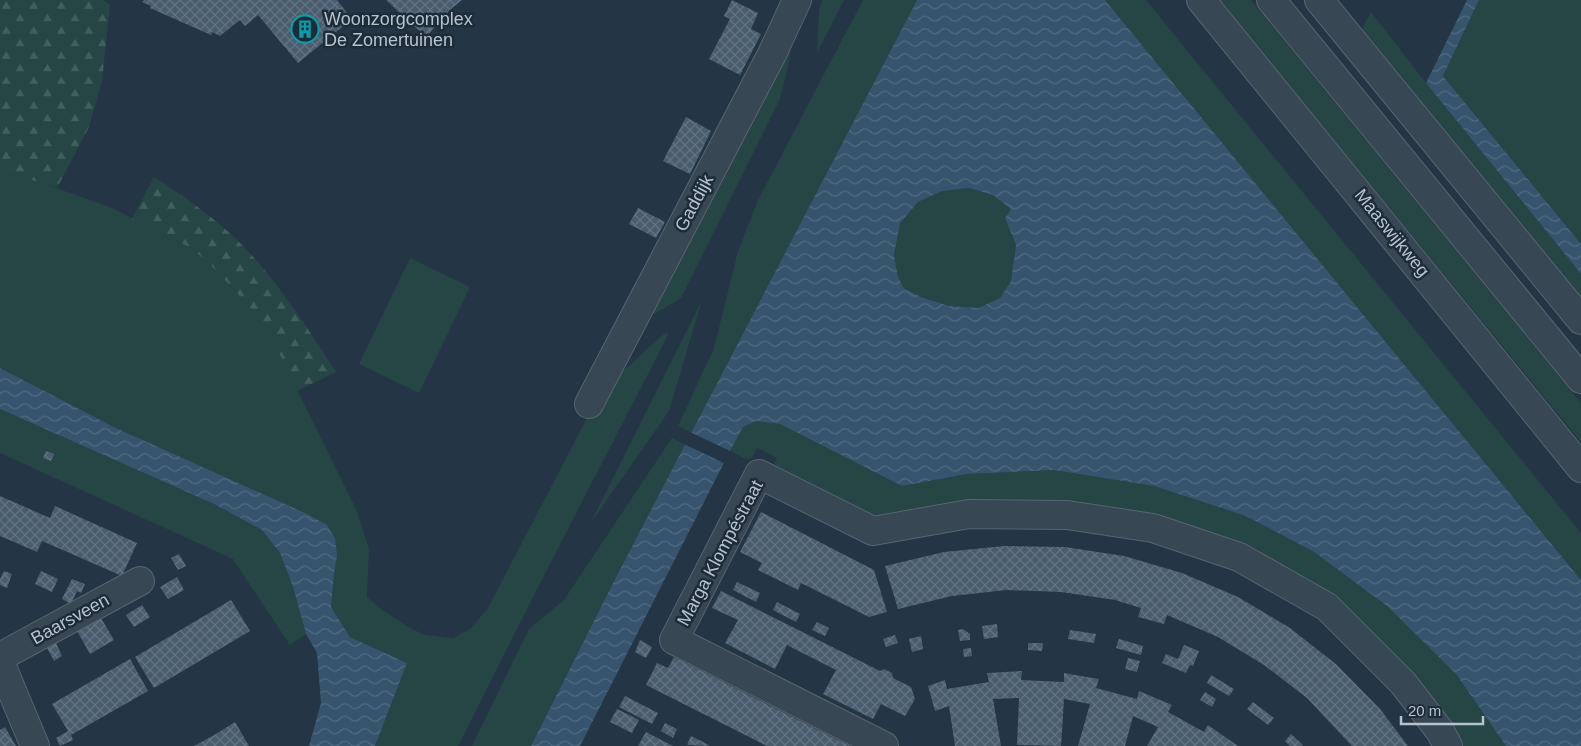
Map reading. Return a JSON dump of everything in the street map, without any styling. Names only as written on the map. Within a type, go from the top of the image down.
[{"type":"street","name":"Gaddijk","points":[[589,404],[772,54],[797,0]]},
{"type":"street","name":"Maaswijkweg","points":[[1201,0],[1581,468]]},
{"type":"street","points":[[1271,0],[1581,379]]},
{"type":"street","points":[[1319,0],[1581,320]]},
{"type":"street","name":"Marga Klompéstraat","points":[[884,746],[674,640],[759,474],[873,531],[970,514],[1067,515],[1152,528],[1239,557],[1327,607],[1403,684],[1440,731],[1448,746]]},
{"type":"street","name":"Baarsveen","points":[[0,657],[140,581]]},
{"type":"street","points":[[0,662],[35,746]]},
{"type":"green space","points":[[0,0],[103,0],[110,5],[102,81],[89,127],[57,188],[0,172]]},
{"type":"green space","points":[[822,0],[844,0],[817,53],[819,11]]},
{"type":"green space","points":[[863,0],[917,0],[692,433],[678,426],[714,348],[738,251],[758,200]]},
{"type":"green space","points":[[1105,0],[1146,0],[1581,533],[1581,580]]},
{"type":"green space","points":[[1219,0],[1251,0],[1581,403],[1581,442]]},
{"type":"green space","points":[[1479,0],[1581,0],[1581,244],[1443,76]]},
{"type":"green space","points":[[795,5],[790,58],[780,99],[681,298],[634,326]]},
{"type":"green space","points":[[1371,12],[1581,274],[1581,312],[1362,34],[1363,26]]},
{"type":"green space","points":[[0,172],[39,182],[110,207],[191,248],[212,266],[249,306],[279,353],[356,509],[369,549],[367,597],[378,607],[410,628],[425,635],[453,638],[470,629],[488,608],[601,391],[666,332],[668,335],[458,746],[375,746],[407,663],[350,637],[331,607],[337,555],[326,524],[116,428],[0,368]]},
{"type":"green space","points":[[154,177],[200,209],[244,247],[281,291],[336,372],[297,391],[279,353],[249,306],[212,266],[191,248],[132,219]]},
{"type":"green space","points":[[969,188],[993,195],[1011,209],[1005,218],[1016,245],[1011,281],[1000,298],[977,308],[949,306],[921,297],[904,287],[898,277],[894,255],[900,225],[918,202],[942,191]]},
{"type":"green space","points":[[410,258],[470,287],[419,393],[359,364]]},
{"type":"green space","points":[[702,300],[669,411],[590,524]]},
{"type":"green space","points":[[0,409],[214,504],[262,530],[280,553],[293,587],[306,634],[290,645],[233,559],[0,453]]},
{"type":"green space","points":[[756,421],[780,424],[902,486],[967,474],[1054,470],[1154,486],[1246,516],[1314,552],[1387,606],[1456,674],[1506,746],[1458,746],[1355,622],[1145,517],[887,520],[774,464],[777,458],[757,448],[752,458],[746,459],[730,451],[743,427]]},
{"type":"green space","points":[[672,438],[686,445],[614,581],[531,746],[472,746],[529,629],[564,600]]},
{"type":"water","points":[[917,0],[1105,0],[1581,580],[1581,746],[1506,746],[1456,674],[1387,606],[1314,552],[1246,516],[1154,486],[1054,470],[967,474],[902,486],[780,424],[756,421],[743,427],[730,451],[580,746],[531,746],[614,581]],"holes":[[[969,188],[993,195],[1011,209],[1005,218],[1016,245],[1011,281],[1000,298],[978,308],[949,306],[921,297],[904,288],[898,277],[894,255],[900,224],[918,202],[942,191]]]},
{"type":"water","points":[[1467,0],[1479,0],[1443,76],[1581,244],[1581,274],[1426,83]]},
{"type":"water","points":[[0,368],[116,428],[326,524],[335,538],[337,555],[331,607],[350,637],[407,663],[375,746],[309,746],[321,703],[317,653],[306,634],[293,587],[280,553],[262,530],[214,504],[0,409]]},
{"type":"pier","points":[[690,432],[732,452],[726,464],[684,444]]},
{"type":"building","name":"Woonzorgcomplex De Zomertuinen","points":[[144,0],[337,0],[352,19],[298,63],[258,15],[245,26],[240,20],[220,36],[212,32],[211,35],[150,8],[151,6],[142,2]]},
{"type":"building","name":"Woonzorgcomplex De Zomertuinen","points":[[386,0],[462,0],[451,9],[426,37]]},
{"type":"building","points":[[732,0],[758,13],[751,29],[761,34],[740,75],[709,59],[730,19],[724,16]]},
{"type":"building","points":[[686,117],[711,131],[690,174],[663,161]]},
{"type":"building","points":[[638,208],[665,222],[656,238],[629,224]]},
{"type":"building","points":[[46,451],[54,454],[51,461],[43,458]]},
{"type":"building","points":[[0,496],[50,518],[55,506],[137,543],[122,576],[42,541],[37,552],[0,536]]},
{"type":"building","points":[[761,512],[874,570],[887,612],[869,617],[801,583],[798,590],[758,570],[762,563],[740,552]]},
{"type":"building","points":[[1004,546],[1065,547],[1124,556],[1182,573],[1238,597],[1290,628],[1337,665],[1380,709],[1408,746],[1352,746],[1307,698],[1264,665],[1218,637],[1167,615],[1164,624],[1138,617],[1141,608],[1115,600],[1061,592],[1006,590],[952,596],[898,609],[885,566],[944,552]]},
{"type":"building","points":[[179,554],[186,566],[178,570],[171,558]]},
{"type":"building","points":[[4,571],[12,574],[7,588],[0,585],[0,579]]},
{"type":"building","points":[[41,571],[58,579],[52,592],[35,584]]},
{"type":"building","points":[[177,577],[184,590],[168,599],[160,587]]},
{"type":"building","points":[[72,579],[85,584],[81,593],[77,591],[71,604],[62,599]]},
{"type":"building","points":[[737,582],[760,593],[756,602],[733,590]]},
{"type":"building","points":[[721,591],[880,671],[884,669],[892,673],[893,678],[911,687],[915,699],[905,716],[881,704],[873,719],[823,694],[836,670],[787,645],[775,669],[725,643],[738,620],[712,608]]},
{"type":"building","points":[[231,600],[250,631],[154,688],[135,657]]},
{"type":"building","points":[[777,602],[800,614],[796,622],[773,610]]},
{"type":"building","points":[[142,605],[150,617],[134,627],[126,615]]},
{"type":"building","points":[[101,618],[114,640],[90,654],[77,631]]},
{"type":"building","points":[[817,622],[829,628],[825,636],[812,630]]},
{"type":"building","points":[[997,624],[998,637],[984,639],[982,626]]},
{"type":"building","points":[[963,629],[970,634],[970,640],[960,641],[958,630]]},
{"type":"building","points":[[1070,630],[1096,634],[1094,643],[1068,639]]},
{"type":"building","points":[[895,635],[898,643],[886,647],[883,639]]},
{"type":"building","points":[[921,636],[923,649],[912,652],[909,639]]},
{"type":"building","points":[[1119,639],[1143,646],[1141,655],[1116,648]]},
{"type":"building","points":[[640,640],[652,647],[646,658],[635,652]]},
{"type":"building","points":[[56,643],[62,656],[54,661],[47,648]]},
{"type":"building","points":[[1028,643],[1043,643],[1042,651],[1028,650]]},
{"type":"building","points":[[1184,645],[1199,651],[1193,666],[1190,665],[1186,673],[1162,663],[1166,654],[1178,659]]},
{"type":"building","points":[[971,648],[972,656],[964,657],[963,649]]},
{"type":"building","points":[[674,657],[850,746],[767,746],[646,685],[657,663],[668,668]]},
{"type":"building","points":[[1128,658],[1140,661],[1137,672],[1125,669]]},
{"type":"building","points":[[130,659],[148,691],[71,735],[73,740],[60,746],[56,738],[68,731],[52,704]]},
{"type":"building","points":[[1022,671],[1021,680],[1064,682],[1064,673],[1099,679],[1096,688],[1137,699],[1139,691],[1172,705],[1168,712],[1204,732],[1208,725],[1238,746],[1147,746],[1158,727],[1133,716],[1125,746],[1078,746],[1090,704],[1064,699],[1061,746],[1017,745],[1019,698],[993,699],[1001,746],[955,746],[949,706],[935,711],[928,686],[945,680],[947,689],[989,682],[987,673]]},
{"type":"building","points":[[1211,675],[1234,689],[1229,696],[1207,683]]},
{"type":"building","points":[[1205,692],[1216,699],[1212,707],[1200,700]]},
{"type":"building","points":[[625,696],[658,713],[652,724],[619,707]]},
{"type":"building","points":[[1253,702],[1274,718],[1268,725],[1247,709]]},
{"type":"building","points":[[617,709],[639,720],[632,733],[610,722]]},
{"type":"building","points":[[235,722],[249,746],[194,746],[216,734]]},
{"type":"building","points":[[665,723],[677,729],[673,738],[661,731]]},
{"type":"building","points":[[5,727],[16,746],[0,746],[0,730]]},
{"type":"building","points":[[646,732],[673,746],[638,746]]},
{"type":"building","points":[[1291,734],[1303,746],[1290,746],[1285,741]]},
{"type":"building","points":[[691,736],[703,742],[710,746],[687,745]]},
{"type":"place","name":"Woonzorgcomplex De Zomertuinen","points":[[305,29]]}]
